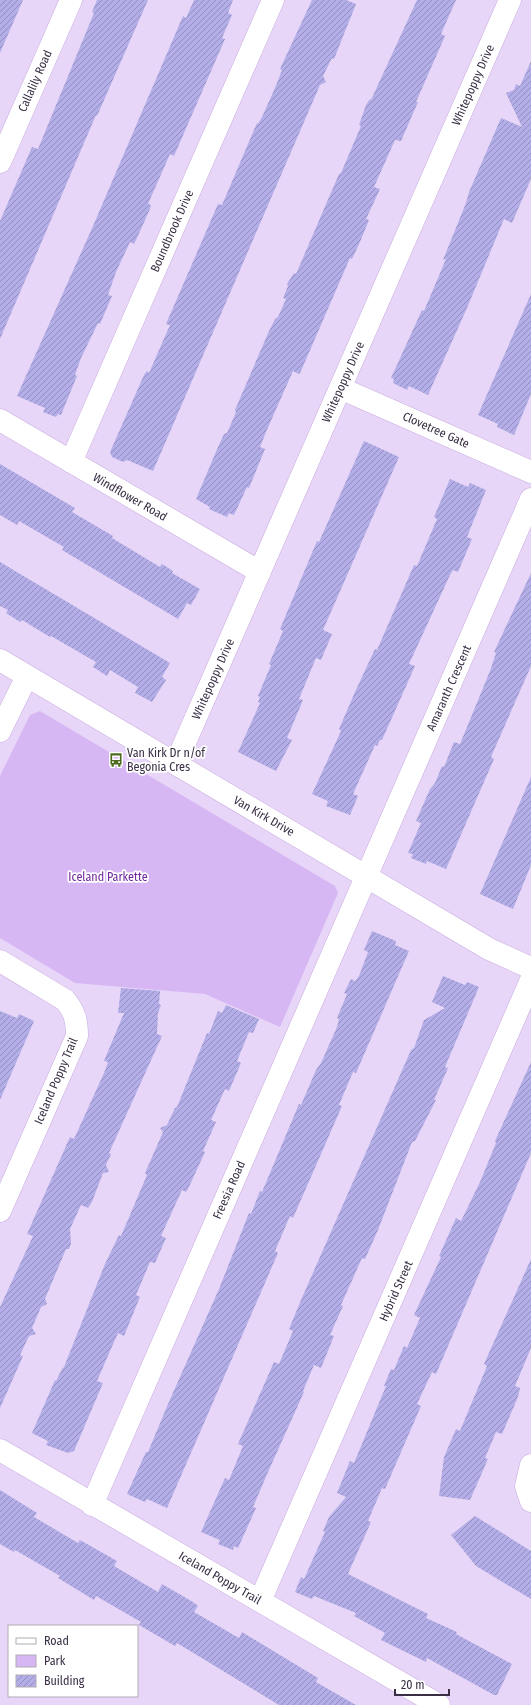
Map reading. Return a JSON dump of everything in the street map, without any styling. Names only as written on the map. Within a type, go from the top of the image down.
[{"type":"street","name":"Callalily Road","points":[[0,162],[71,0]]},
{"type":"street","name":"Boundbrook Drive","points":[[71,462],[274,0]]},
{"type":"street","name":"Whitepoppy Drive","points":[[176,763],[510,0]]},
{"type":"street","name":"Clovetree Gate","points":[[340,388],[531,472]]},
{"type":"street","name":"Windflower Road","points":[[0,420],[260,572]]},
{"type":"street","name":"Amaranth Crescent","points":[[366,876],[531,500]]},
{"type":"street","name":"Van Kirk Drive","points":[[0,660],[489,949],[531,968]]},
{"type":"street","points":[[0,731],[28,676]]},
{"type":"street","name":"Freesia Road","points":[[92,1504],[366,876]]},
{"type":"street","name":"Iceland Poppy Trail","points":[[0,961],[65,1000],[73,1009],[77,1021],[77,1036],[0,1211]]},
{"type":"street","name":"Hybrid Street","points":[[260,1601],[531,980]]},
{"type":"street","name":"Iceland Poppy Trail","points":[[0,1450],[439,1705]]},
{"type":"street","points":[[531,1465],[526,1486],[531,1501]]},
{"type":"green space","name":"Iceland Parkette","points":[[40,711],[335,886],[338,893],[280,1027],[205,994],[75,983],[0,938],[0,776],[30,715]]},
{"type":"building","points":[[0,0],[23,0],[0,53]]},
{"type":"building","points":[[97,0],[148,0],[97,116],[96,115],[0,339],[0,221],[32,147],[38,149],[94,13],[92,12]]},
{"type":"building","points":[[194,0],[233,0],[228,13],[232,15],[222,38],[225,39],[174,156],[170,154],[148,204],[151,205],[150,209],[136,240],[134,244],[130,242],[116,272],[108,295],[112,296],[100,324],[98,323],[81,358],[75,375],[77,376],[61,415],[58,414],[56,417],[43,412],[45,408],[17,396],[93,226],[183,16],[186,18]]},
{"type":"building","points":[[312,0],[346,0],[356,4],[334,59],[332,58],[323,76],[326,82],[320,85],[153,471],[127,460],[123,462],[112,457],[110,452],[144,375],[147,371],[149,373],[170,325],[166,324],[218,204],[222,205],[257,123],[258,124],[262,117],[275,88],[282,70],[280,69]]},
{"type":"building","points":[[417,0],[456,0],[441,34],[445,36],[416,102],[418,102],[401,141],[395,140],[374,187],[380,189],[366,219],[369,220],[360,242],[352,259],[350,258],[301,371],[299,374],[293,371],[260,447],[265,449],[249,488],[247,487],[234,515],[229,513],[227,517],[209,509],[210,507],[196,499],[224,434],[227,433],[236,412],[235,410],[269,331],[275,319],[278,317],[286,299],[283,298],[288,286],[287,284],[294,273],[296,274],[339,174],[341,173],[361,126],[359,125],[366,105],[370,99],[371,100]]},
{"type":"building","points":[[531,61],[531,179],[512,223],[504,219],[467,308],[428,395],[409,386],[407,390],[393,383],[394,379],[391,378],[422,310],[424,311],[446,259],[443,260],[469,192],[501,118],[522,127],[506,93],[514,90],[516,84],[520,86]]},
{"type":"building","points":[[531,294],[531,394],[514,435],[497,427],[498,424],[478,415]]},
{"type":"building","points":[[364,441],[399,457],[323,630],[332,634],[321,660],[316,658],[299,699],[303,700],[287,738],[292,740],[276,771],[238,752],[260,703],[258,702],[260,697],[258,696],[271,665],[269,664],[283,631],[280,629],[317,541],[319,542]]},
{"type":"building","points":[[0,464],[75,508],[72,512],[113,536],[112,538],[160,567],[162,564],[173,571],[172,573],[200,589],[191,605],[187,603],[178,619],[62,550],[64,547],[19,521],[17,525],[0,515]]},
{"type":"building","points":[[450,479],[468,487],[470,483],[486,490],[467,537],[472,539],[458,572],[453,570],[450,575],[409,664],[415,666],[382,740],[380,740],[377,746],[375,745],[353,794],[358,796],[350,815],[326,806],[328,801],[312,794],[341,731],[339,729],[355,692],[375,649],[377,650],[414,565],[417,566],[437,519],[434,517]]},
{"type":"building","points":[[0,562],[170,663],[162,677],[166,680],[152,702],[135,693],[138,687],[110,670],[107,676],[93,667],[96,662],[22,620],[20,622],[6,613],[8,610],[0,606]]},
{"type":"building","points":[[531,573],[531,666],[491,757],[494,759],[446,869],[427,861],[426,864],[411,858],[413,854],[408,853],[421,823],[416,821],[430,789],[435,783],[442,766],[444,767],[454,742],[460,744],[490,671],[496,653],[494,652]]},
{"type":"building","points":[[531,777],[531,865],[513,909],[480,894]]},
{"type":"building","points":[[372,931],[396,941],[395,945],[409,951],[356,1073],[353,1072],[339,1105],[342,1106],[293,1218],[290,1216],[275,1251],[278,1253],[167,1508],[147,1499],[145,1502],[127,1494],[146,1452],[148,1452],[219,1289],[249,1213],[251,1214],[260,1191],[262,1192],[299,1104],[301,1105],[337,1027],[339,1019],[337,1018],[347,994],[344,993],[351,979],[355,981],[359,976],[368,952],[364,950]]},
{"type":"building","points":[[443,976],[465,985],[467,982],[479,987],[445,1067],[448,1068],[434,1100],[436,1100],[415,1141],[412,1142],[378,1230],[365,1259],[362,1258],[341,1305],[343,1306],[330,1335],[334,1336],[321,1368],[314,1365],[303,1391],[304,1392],[253,1507],[256,1508],[238,1548],[234,1546],[233,1550],[218,1544],[220,1540],[201,1532],[225,1478],[229,1480],[243,1446],[238,1444],[274,1362],[279,1364],[293,1331],[289,1329],[301,1300],[411,1050],[414,1048],[424,1020],[445,1008],[432,1002]]},
{"type":"building","points":[[121,988],[160,991],[159,1004],[161,1005],[158,1013],[157,1034],[162,1036],[109,1153],[111,1154],[106,1165],[109,1172],[103,1173],[92,1202],[88,1208],[81,1205],[70,1229],[71,1244],[69,1249],[66,1249],[45,1299],[47,1304],[41,1307],[32,1328],[36,1334],[29,1336],[20,1355],[23,1356],[0,1408],[0,1307],[33,1236],[27,1234],[70,1137],[74,1139],[104,1073],[108,1062],[104,1061],[124,1013],[118,1013]]},
{"type":"building","points":[[226,1005],[259,1019],[253,1033],[249,1032],[237,1061],[241,1063],[229,1091],[225,1089],[211,1120],[216,1122],[203,1151],[205,1152],[188,1189],[186,1192],[182,1190],[161,1236],[166,1238],[155,1263],[150,1262],[136,1295],[140,1297],[124,1336],[118,1333],[110,1351],[97,1381],[103,1383],[74,1451],[68,1453],[46,1445],[48,1441],[32,1433],[55,1380],[56,1381],[64,1367],[105,1264],[119,1235],[121,1236],[147,1175],[145,1173],[163,1132],[160,1128],[167,1125],[175,1108],[177,1107],[207,1033],[209,1034],[218,1011],[222,1013]]},
{"type":"building","points":[[0,1011],[17,1018],[19,1014],[34,1021],[0,1100]]},
{"type":"building","points":[[531,1062],[531,1153],[436,1374],[432,1372],[417,1404],[421,1406],[385,1489],[382,1488],[368,1521],[371,1522],[348,1574],[428,1614],[426,1618],[457,1632],[456,1634],[512,1664],[497,1695],[494,1695],[427,1658],[426,1662],[381,1640],[385,1633],[354,1616],[356,1613],[314,1596],[312,1599],[295,1592],[301,1577],[304,1579],[325,1532],[323,1531],[329,1517],[346,1497],[337,1493],[350,1461],[354,1463],[386,1386],[384,1386],[391,1369],[394,1370],[404,1346],[407,1348],[420,1318],[414,1315],[441,1257],[439,1256],[456,1218],[461,1221],[480,1182],[496,1143],[495,1141]]},
{"type":"building","points":[[531,1259],[531,1348],[515,1386],[520,1388],[518,1397],[502,1434],[496,1432],[485,1458],[488,1459],[470,1500],[439,1496],[444,1457],[456,1429],[460,1431],[487,1366],[484,1364]]},
{"type":"building","points":[[0,1490],[37,1513],[34,1517],[78,1543],[80,1540],[117,1561],[114,1566],[158,1592],[162,1584],[198,1606],[194,1612],[239,1638],[242,1632],[318,1678],[316,1682],[356,1705],[279,1705],[177,1643],[175,1646],[139,1625],[141,1622],[96,1596],[94,1600],[58,1578],[60,1576],[15,1550],[14,1552],[0,1544]]},
{"type":"building","points":[[475,1516],[531,1551],[531,1599],[476,1566],[451,1535]]},
{"type":"place","name":"Van Kirk Dr n/of Begonia Cres","points":[[116,760]]}]
